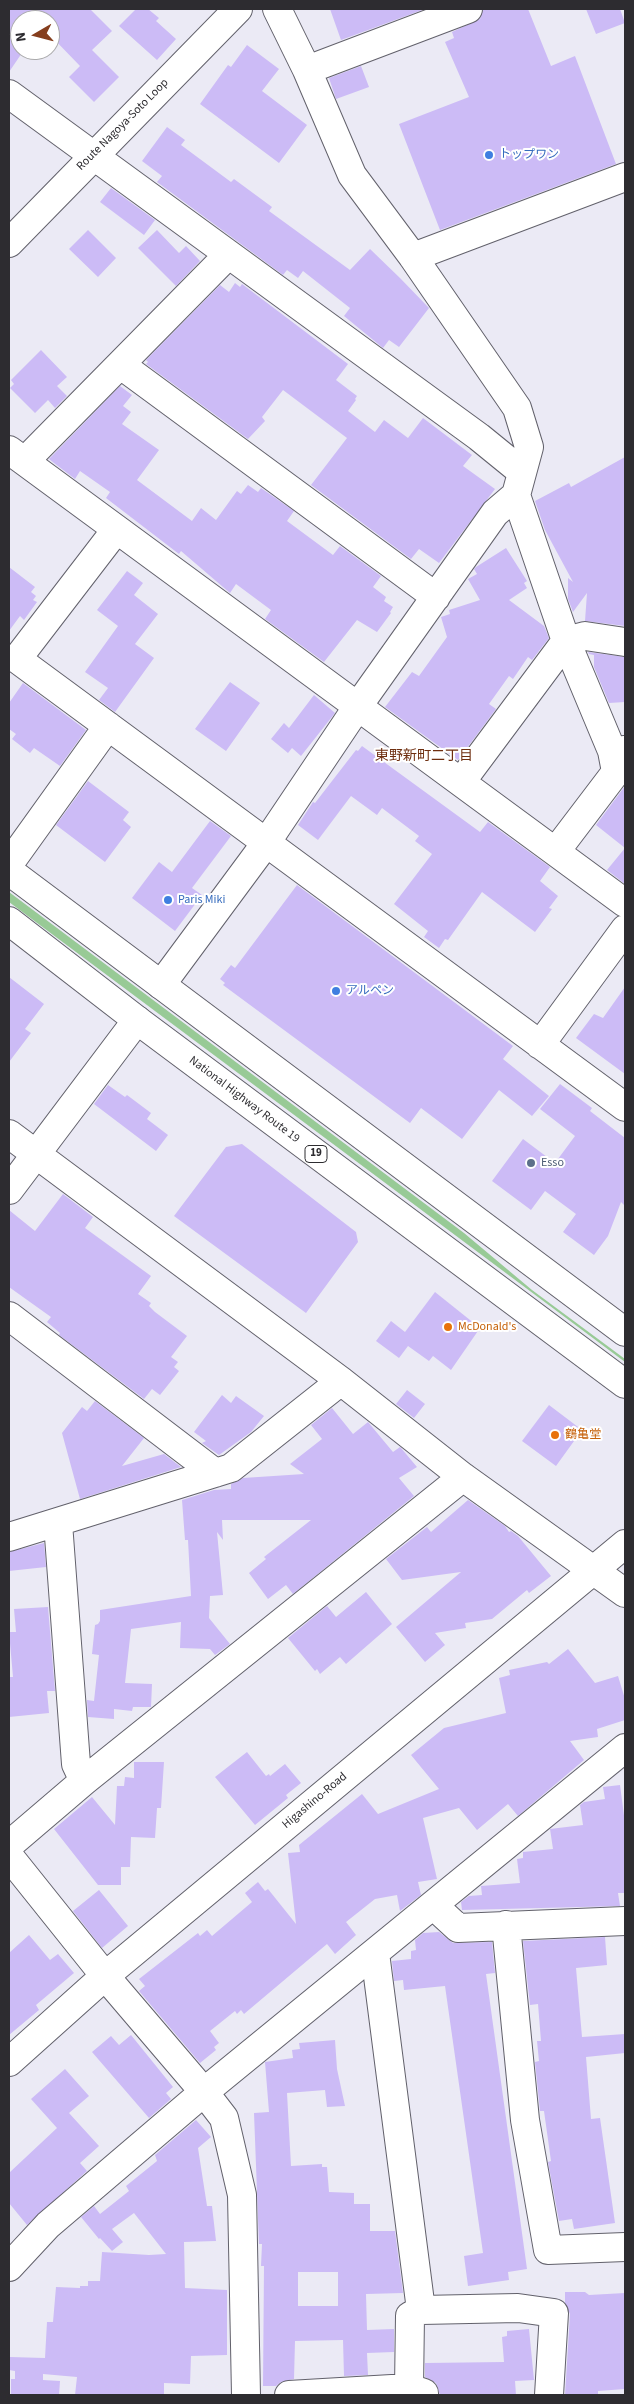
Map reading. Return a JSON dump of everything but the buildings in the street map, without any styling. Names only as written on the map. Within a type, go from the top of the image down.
[{"type":"main road","name":"Route Nagoya-Soto Loop","points":[[9,243],[237,9]]},
{"type":"main road","points":[[161,985],[266,843],[358,706],[495,513],[519,484],[529,447],[517,408],[413,257],[352,175],[307,70],[277,9]]},
{"type":"main road","points":[[307,70],[468,9]]},
{"type":"main road","points":[[9,94],[480,437],[519,484],[566,641],[618,750],[616,772],[556,852]]},
{"type":"main road","points":[[413,257],[625,177]]},
{"type":"main road","points":[[228,255],[121,365],[17,455],[116,530],[625,903]]},
{"type":"main road","points":[[121,365],[436,597]]},
{"type":"main road","points":[[116,530],[17,659],[625,1107]]},
{"type":"main road","points":[[461,782],[566,641],[585,636],[625,642]]},
{"type":"main road","points":[[9,864],[108,726]]},
{"type":"main road","points":[[9,871],[625,1332]]},
{"type":"main road","name":"National Highway Route 19","points":[[9,921],[137,1020],[625,1384]]},
{"type":"main road","points":[[540,1045],[625,930]]},
{"type":"main road","points":[[9,1190],[137,1020]]},
{"type":"main road","points":[[9,1134],[341,1381],[463,1477],[625,1593]]},
{"type":"main road","points":[[9,1316],[215,1473]]},
{"type":"main road","points":[[9,1537],[231,1468],[341,1381]]},
{"type":"main road","points":[[9,1845],[84,1781],[463,1477]]},
{"type":"main road","points":[[58,1523],[76,1764],[84,1781]]},
{"type":"main road","name":"Higashino-Road","points":[[9,2062],[105,1976],[625,1544]]},
{"type":"main road","points":[[9,2267],[48,2224],[204,2092],[433,1905],[620,1761]]},
{"type":"main road","points":[[9,1856],[105,1976],[224,2118],[242,2195],[246,2395]]},
{"type":"main road","points":[[433,1905],[458,1928],[625,1921]]},
{"type":"main road","points":[[506,1925],[525,2120],[548,2250],[625,2247]]},
{"type":"main road","points":[[375,1953],[421,2310]]},
{"type":"main road","points":[[289,2395],[416,2391],[410,2316],[421,2310],[518,2308],[554,2313],[549,2395]]},
{"type":"green space","points":[[9,892],[464,1233],[532,1290],[625,1359],[625,1362],[9,902]]},
{"type":"place","name":"トップワン","points":[[489,155]]},
{"type":"place","name":"Paris Miki","points":[[168,900]]},
{"type":"place","name":"アルペン","points":[[336,991]]},
{"type":"place","name":"Esso","points":[[531,1163]]},
{"type":"place","name":"McDonald's","points":[[448,1327]]},
{"type":"place","name":"鶴亀堂","points":[[555,1435]]},
{"type":"district","name":"東野新町二丁目","points":[[424,757]]}]
